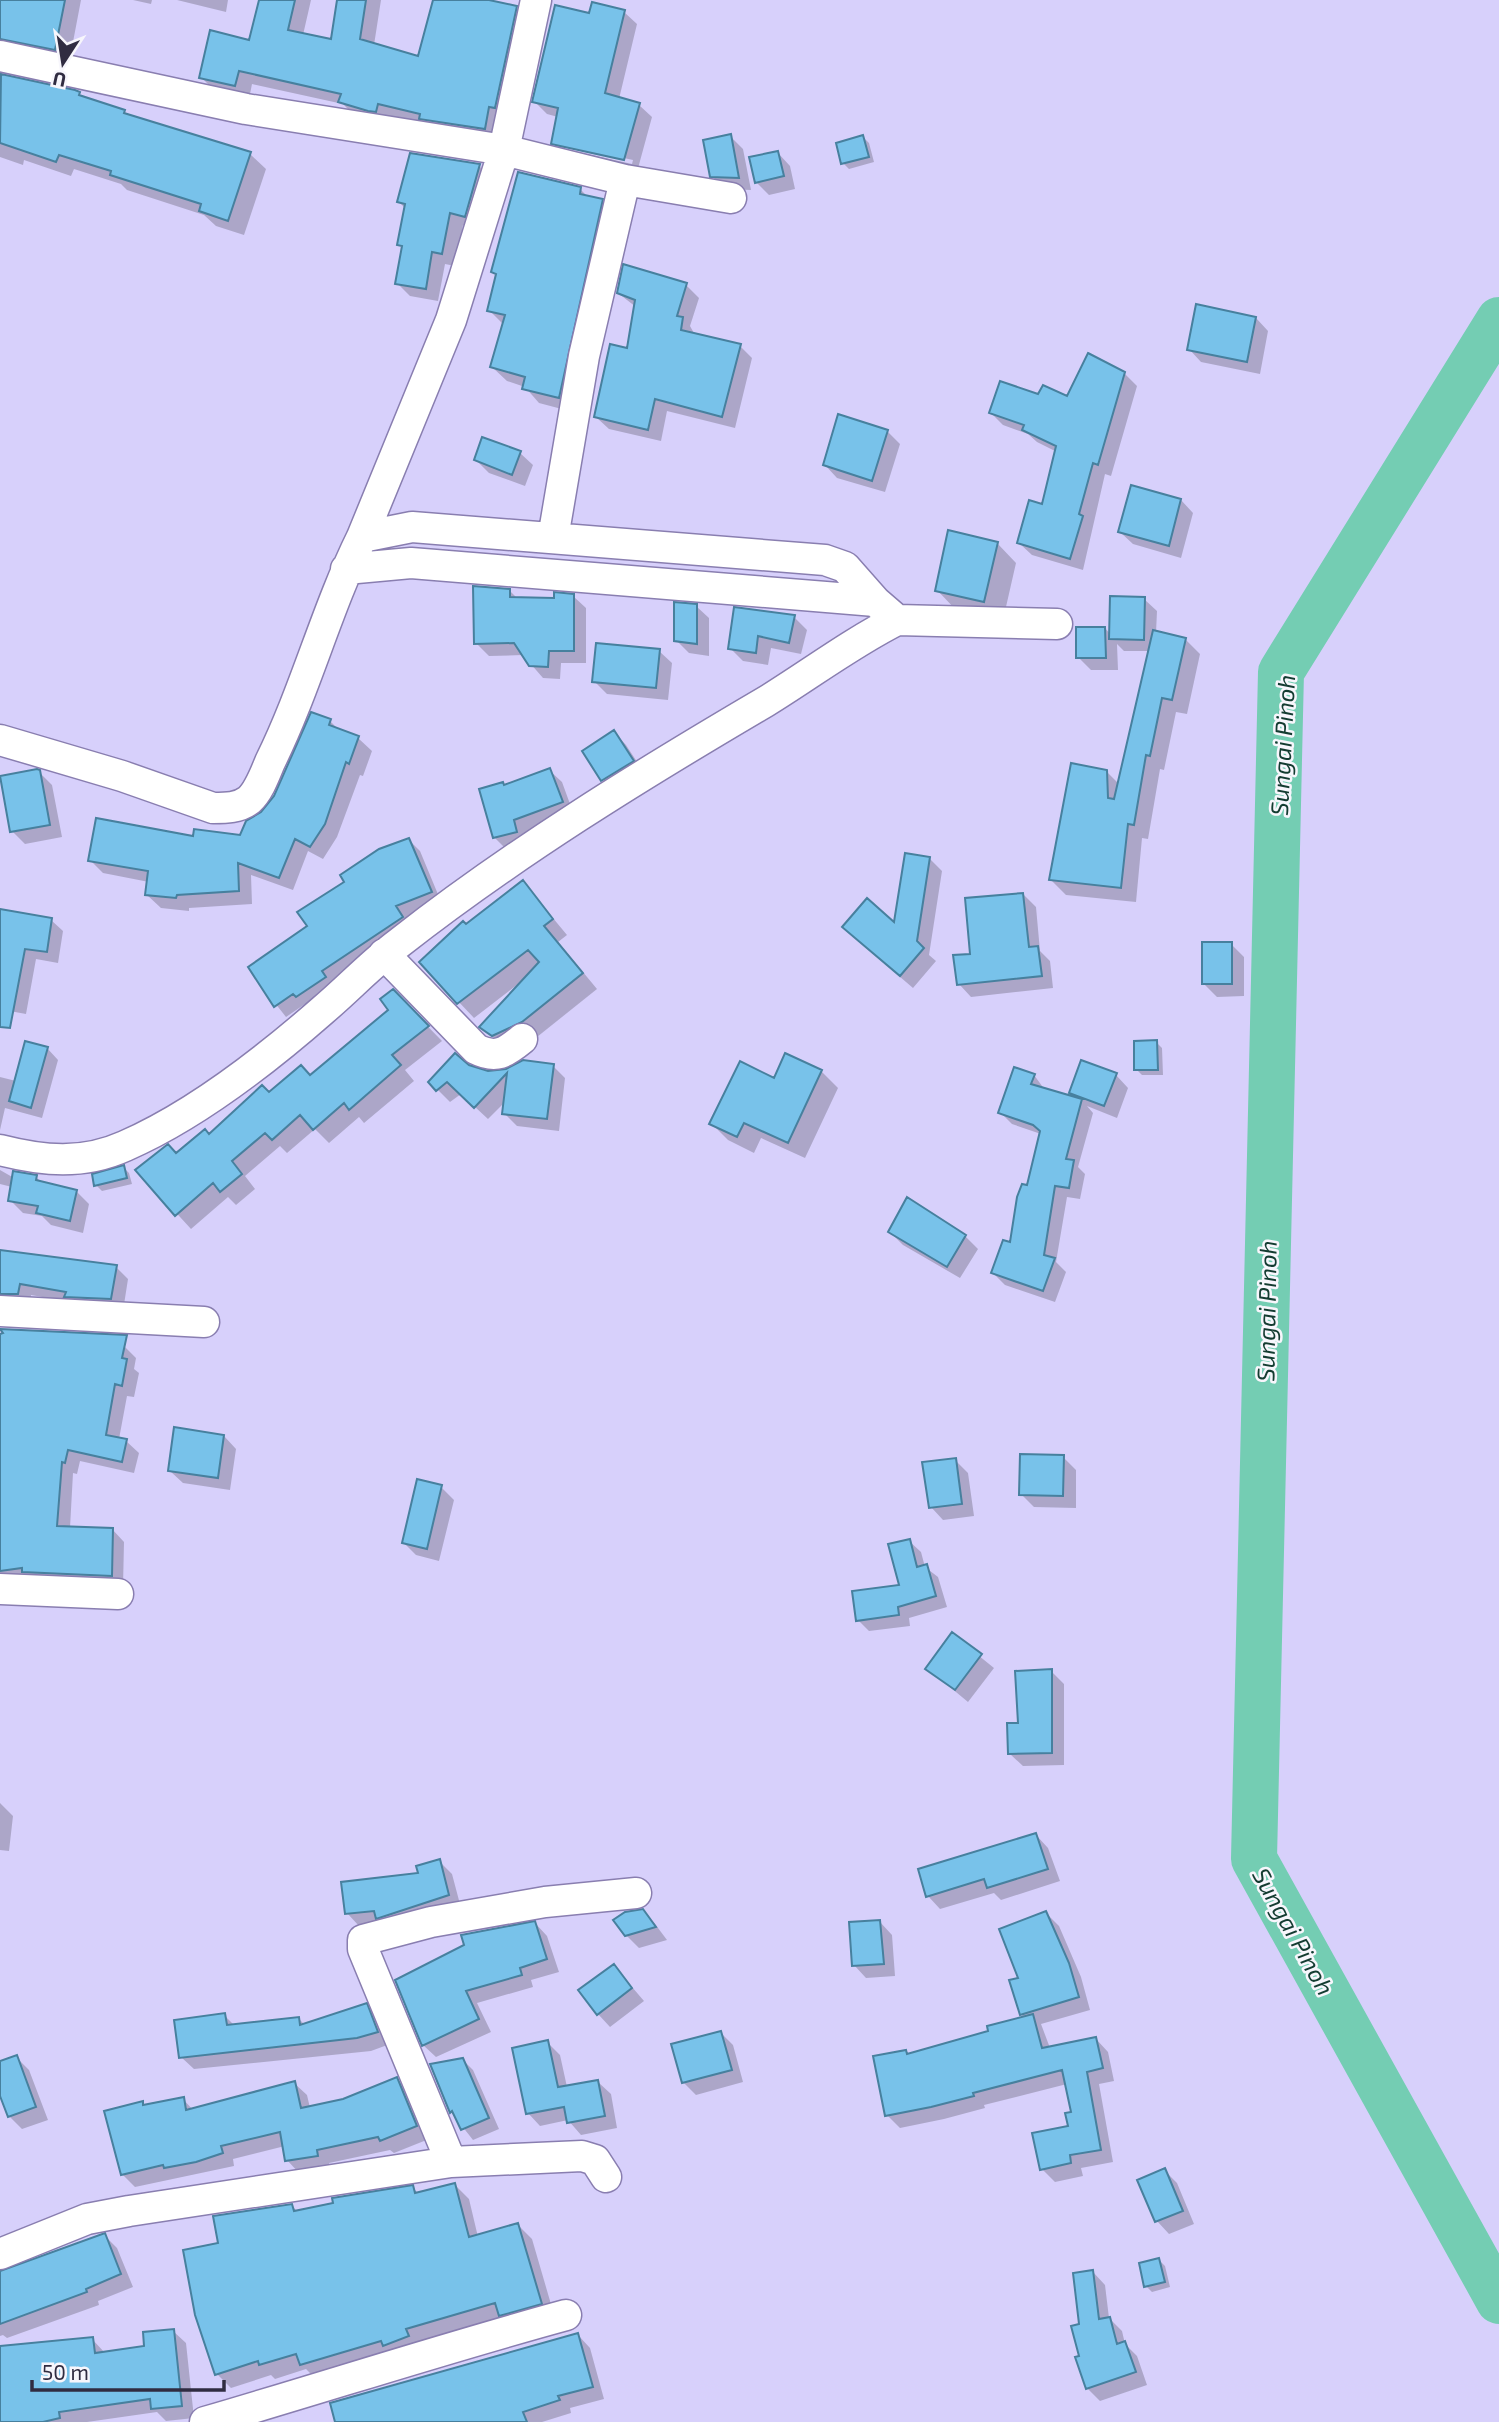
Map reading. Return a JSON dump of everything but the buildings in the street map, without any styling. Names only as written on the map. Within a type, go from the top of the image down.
[{"type":"street","points":[[0,740],[122,776],[213,808],[229,808],[249,800],[283,735],[346,569],[362,537],[451,320],[504,150],[536,0]]},
{"type":"street","points":[[0,56],[246,109],[504,150],[625,180],[731,198]]},
{"type":"street","points":[[554,538],[584,356],[625,180]]},
{"type":"street","points":[[362,537],[412,527],[825,560],[845,567],[886,611]]},
{"type":"street","points":[[346,569],[411,563],[886,611],[1057,624]]},
{"type":"street","points":[[0,1150],[36,1159],[89,1158],[122,1148],[191,1112],[322,1011],[384,954],[461,894],[886,611]]},
{"type":"street","points":[[384,954],[476,1049],[490,1056],[503,1054],[522,1040]]},
{"type":"street","points":[[0,1311],[204,1322]]},
{"type":"street","points":[[0,1589],[118,1594]]},
{"type":"street","points":[[451,2162],[363,1949],[363,1940],[431,1922],[545,1902],[636,1893]]},
{"type":"street","points":[[0,2254],[87,2219],[451,2162],[582,2156],[595,2160],[606,2177]]},
{"type":"street","points":[[205,2422],[388,2368],[438,2350],[566,2315]]},
{"type":"waterway","name":"Sungai Pinoh","points":[[1499,320],[1281,672],[1254,1859],[1499,2301]]}]
